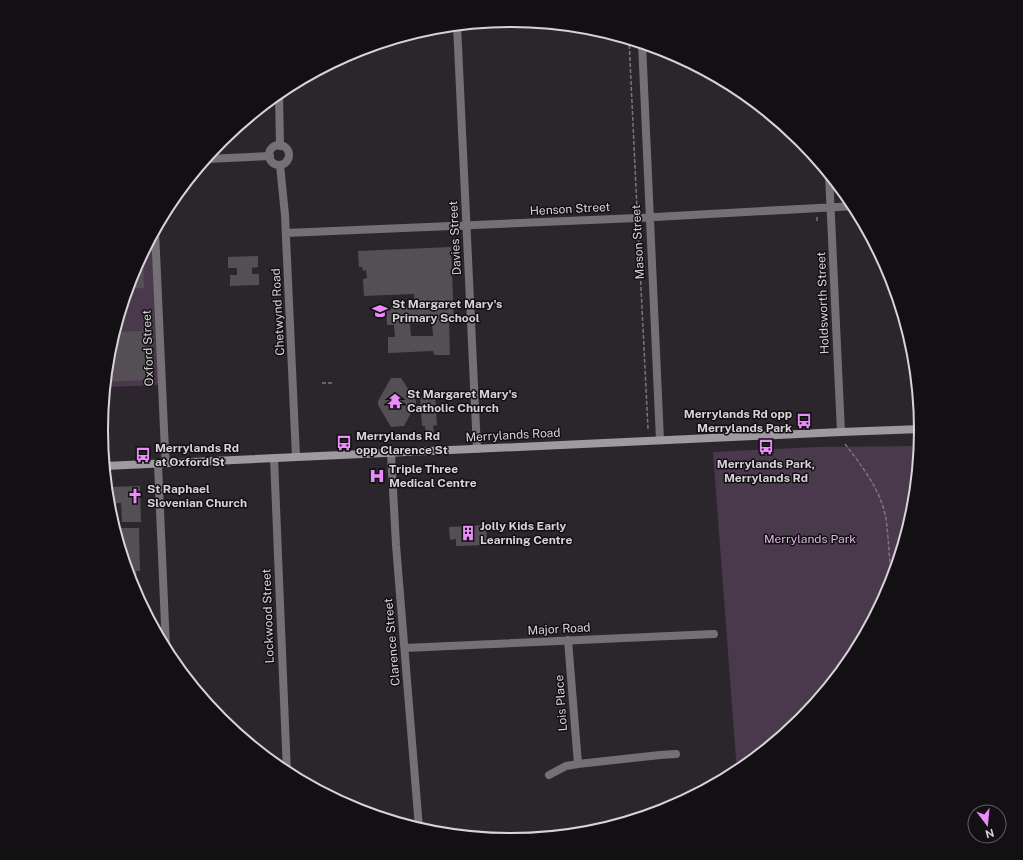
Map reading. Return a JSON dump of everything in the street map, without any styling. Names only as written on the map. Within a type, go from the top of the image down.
[{"type":"main road","name":"Merrylands Road","points":[[110,466],[914,429]]},
{"type":"street","name":"Davies Street","points":[[457,30],[476,449]]},
{"type":"street","name":"Mason Street","points":[[642,48],[660,440]]},
{"type":"street","points":[[279,101],[280,146]]},
{"type":"street","points":[[283,146],[288,151],[289,157],[286,163],[280,165],[274,164],[270,156],[273,148],[283,146]]},
{"type":"street","points":[[214,159],[270,156]]},
{"type":"street","name":"Chetwynd Road","points":[[280,165],[285,205],[296,457]]},
{"type":"street","name":"Holdsworth Street","points":[[830,183],[841,432]]},
{"type":"street","name":"Henson Street","points":[[286,233],[637,218],[847,206]]},
{"type":"street","name":"Oxford Street","points":[[155,241],[165,451],[162,464],[166,637]]},
{"type":"street","name":"Clarence Street","points":[[391,453],[396,545],[419,822]]},
{"type":"street","name":"Lockwood Street","points":[[274,458],[287,764]]},
{"type":"street","name":"Major Road","points":[[405,648],[714,634]]},
{"type":"street","name":"Lois Place","points":[[568,640],[578,764]]},
{"type":"street","points":[[549,775],[562,768],[578,764],[676,754]]},
{"type":"path","points":[[629,45],[648,429]]},
{"type":"path","points":[[322,383],[333,383]]},
{"type":"path","points":[[845,444],[865,469],[878,494],[886,518],[891,566]]},
{"type":"green space","points":[[152,248],[162,385],[111,387],[116,351],[122,326],[139,276]]},
{"type":"green space","name":"Merrylands Park","points":[[914,446],[911,483],[901,534],[884,584],[861,632],[847,654],[814,696],[796,715],[757,750],[736,764],[713,452],[817,447]]},
{"type":"building","points":[[451,247],[454,322],[449,322],[450,355],[434,355],[433,351],[388,353],[388,337],[395,337],[394,325],[387,325],[386,308],[443,306],[443,303],[426,304],[426,302],[414,302],[414,294],[364,296],[363,279],[367,278],[366,270],[363,271],[362,267],[359,267],[358,251]],"holes":[[[432,323],[433,336],[411,336],[410,324]]]},
{"type":"building","points":[[258,256],[258,267],[252,268],[252,274],[259,274],[259,285],[230,286],[230,275],[237,275],[237,268],[228,268],[228,257]]},
{"type":"building","points":[[143,266],[144,288],[134,289]]},
{"type":"building","points":[[144,331],[147,380],[111,382],[121,332]]},
{"type":"building","points":[[391,378],[401,378],[416,401],[416,404],[404,426],[391,427],[378,405],[378,401]]},
{"type":"building","points":[[435,396],[437,425],[433,426],[434,433],[426,433],[425,426],[422,426],[420,397]]},
{"type":"building","points":[[140,486],[141,522],[122,522],[121,503],[115,503],[113,487]]},
{"type":"building","name":"Jolly Kids Early Learning Centre","points":[[486,525],[487,545],[456,546],[456,539],[450,540],[449,527]]},
{"type":"building","points":[[121,528],[139,528],[140,571],[136,571],[137,578]]},
{"type":"place","name":"St Margaret Mary's Primary School","points":[[380,311]]},
{"type":"place","name":"St Margaret Mary's Catholic Church","points":[[395,401]]},
{"type":"place","name":"Merrylands Rd opp Merrylands Park","points":[[804,421]]},
{"type":"place","name":"Merrylands Rd opp Clarence St","points":[[344,443]]},
{"type":"place","name":"Merrylands Park, Merrylands Rd","points":[[766,447]]},
{"type":"place","name":"Merrylands Rd at Oxford St","points":[[143,455]]},
{"type":"place","name":"Triple Three Medical Centre","points":[[377,476]]},
{"type":"place","name":"St Raphael Slovenian Church","points":[[135,496]]},
{"type":"place","name":"Jolly Kids Early Learning Centre","points":[[468,533]]}]
